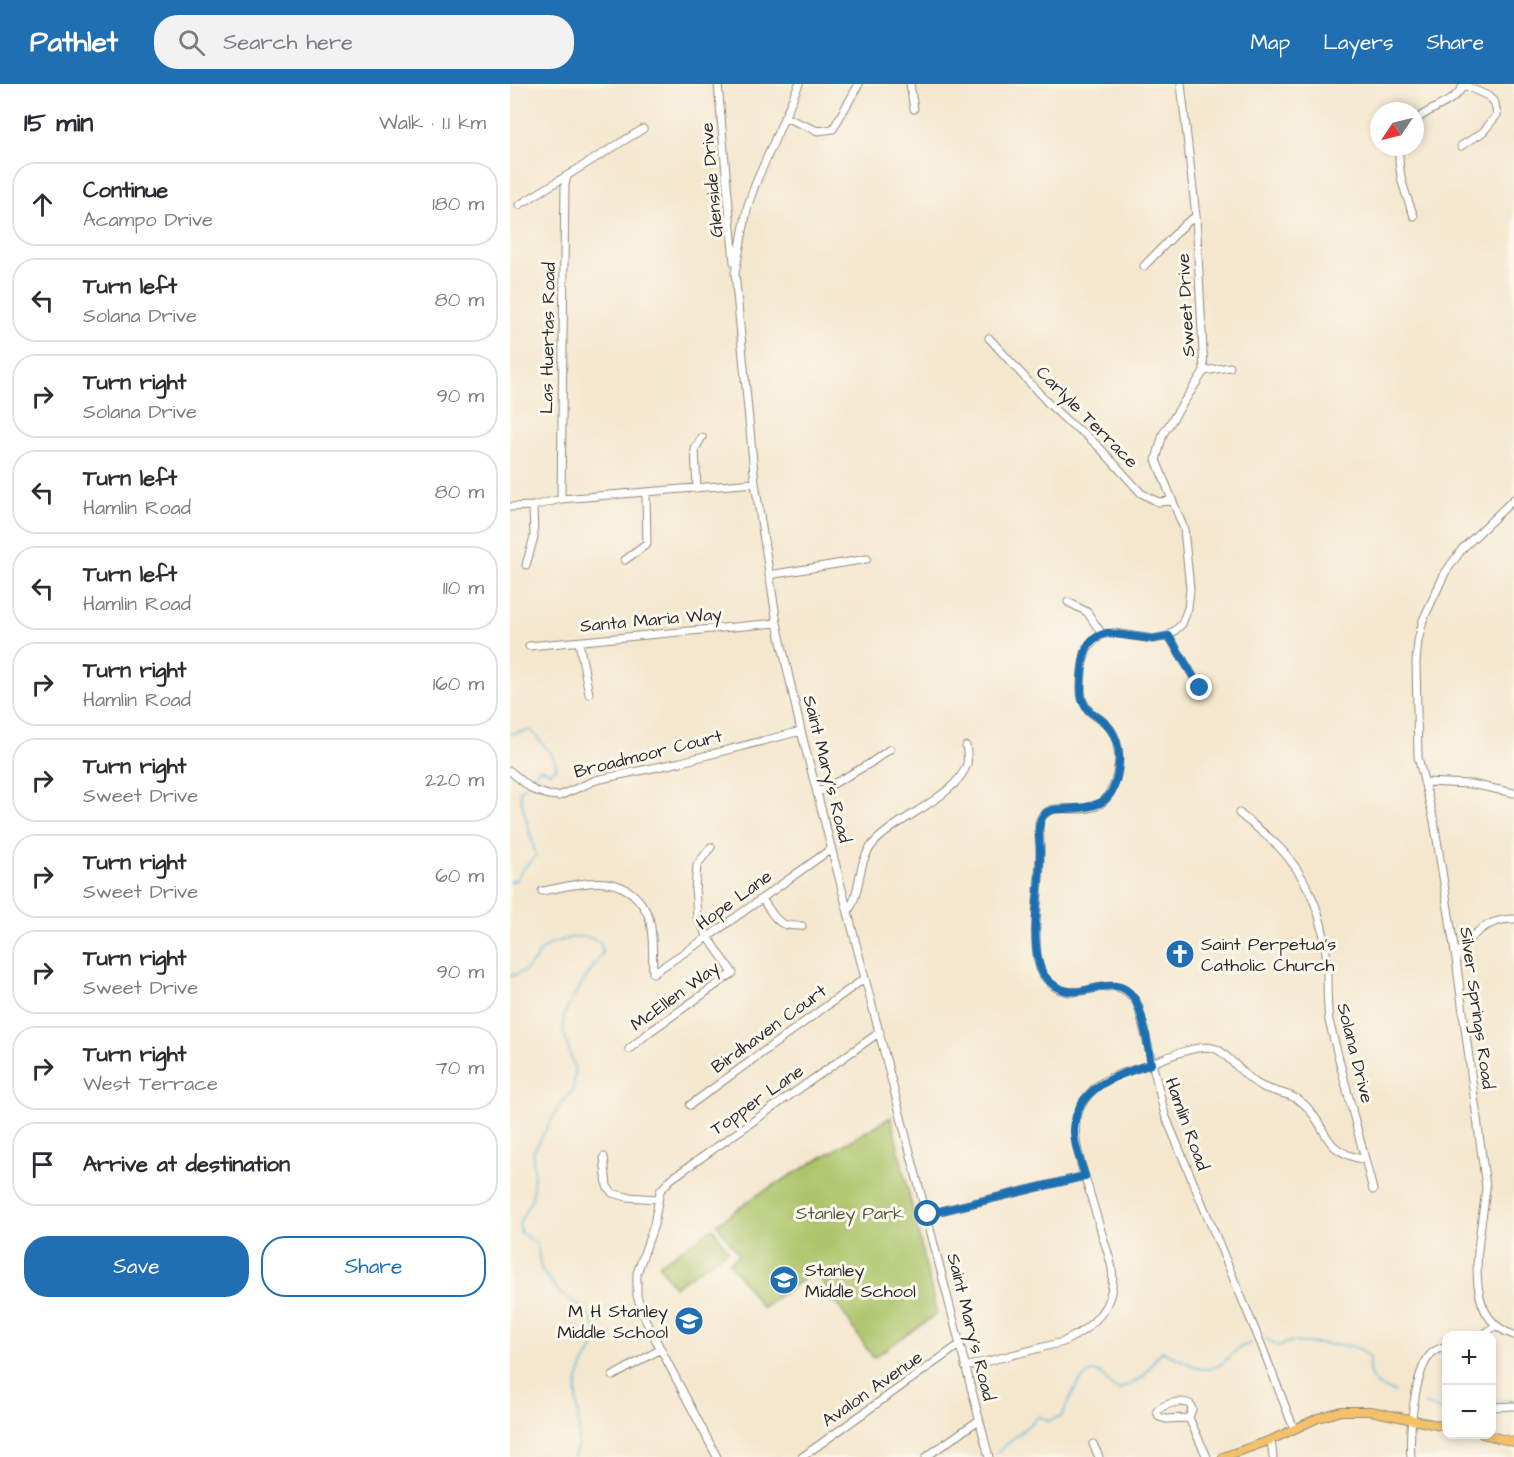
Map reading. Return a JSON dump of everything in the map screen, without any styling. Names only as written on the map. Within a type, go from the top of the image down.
[{"type":"main road","points":[[1223,1457],[1341,1411],[1371,1411],[1442,1425]]},
{"type":"main road","points":[[1496,1438],[1514,1442]]},
{"type":"street","name":"Glenside Drive","points":[[718,84],[735,273]]},
{"type":"street","name":"Saint Mary's Road","points":[[799,84],[748,205],[735,273],[755,483],[777,623],[801,731],[928,1214],[964,1367],[989,1457]]},
{"type":"street","points":[[784,117],[818,131],[833,129],[859,84]]},
{"type":"street","points":[[910,84],[914,109]]},
{"type":"street","name":"Sweet Drive","points":[[1169,636],[1182,624],[1188,608],[1190,589],[1184,529],[1156,460],[1163,434],[1204,371],[1196,216],[1181,84]]},
{"type":"street","points":[[1424,113],[1452,99],[1464,84],[1488,96],[1495,103],[1497,114],[1484,132],[1461,146]]},
{"type":"street","points":[[519,205],[642,129]]},
{"type":"street","points":[[1399,156],[1398,168],[1403,189],[1414,216]]},
{"type":"street","name":"Las Huertas Road","points":[[561,499],[565,184],[567,177]]},
{"type":"street","points":[[1144,266],[1185,224],[1196,216]]},
{"type":"street","name":"Carlyle Terrace","points":[[989,338],[1047,402],[1066,421],[1093,442],[1141,493],[1158,502],[1171,501]]},
{"type":"street","points":[[1204,371],[1230,367]]},
{"type":"street","points":[[697,488],[695,449],[702,437]]},
{"type":"street","points":[[510,507],[533,506],[561,499],[646,494],[755,483]]},
{"type":"street","points":[[624,560],[647,544],[646,494]]},
{"type":"street","name":"Silver Springs Road","points":[[1496,1325],[1485,1310],[1479,1292],[1476,1261],[1486,1187],[1456,959],[1434,821],[1418,757],[1416,673],[1418,641],[1424,620],[1445,573],[1462,549],[1514,499]]},
{"type":"street","points":[[526,565],[534,537],[533,506]]},
{"type":"street","points":[[769,576],[867,559]]},
{"type":"street","points":[[1068,602],[1087,612],[1102,634],[1114,633],[1153,639],[1169,636],[1200,688]]},
{"type":"street","name":"Santa Maria Way","points":[[529,646],[777,623]]},
{"type":"street","name":"Hamlin Road","points":[[1102,634],[1087,648],[1081,692],[1082,700],[1089,713],[1105,723],[1116,739],[1119,755],[1114,784],[1108,798],[1102,804],[1086,809],[1054,810],[1046,813],[1039,821],[1041,868],[1036,932],[1039,966],[1051,984],[1072,993],[1104,986],[1122,987],[1138,1005],[1165,1115],[1294,1429]]},
{"type":"street","points":[[579,642],[589,694]]},
{"type":"street","name":"Broadmoor Court","points":[[510,771],[533,790],[559,796],[596,780],[681,762],[801,731]]},
{"type":"street","points":[[848,912],[854,904],[860,870],[873,844],[956,782],[967,763],[966,746]]},
{"type":"street","points":[[817,793],[869,764],[890,749]]},
{"type":"street","points":[[1424,782],[1471,784],[1514,793]]},
{"type":"street","name":"Solana Drive","points":[[1239,813],[1287,855],[1304,880],[1319,916],[1326,951],[1326,999],[1329,1021],[1373,1190]]},
{"type":"street","points":[[708,937],[697,917],[695,889],[698,866],[711,847]]},
{"type":"street","name":"Hope Lane","points":[[542,891],[597,881],[610,882],[630,890],[649,915],[653,973],[708,937],[831,849]]},
{"type":"street","points":[[762,898],[779,922],[787,927],[802,926]]},
{"type":"street","points":[[1456,959],[1462,947],[1481,929],[1495,922],[1514,920]]},
{"type":"street","name":"McEllen Way","points":[[629,1049],[643,1036],[733,973],[708,937]]},
{"type":"street","name":"Birdhaven Court","points":[[690,1105],[866,978]]},
{"type":"street","name":"Topper Lane","points":[[658,1199],[662,1187],[671,1179],[880,1032]]},
{"type":"street","points":[[964,1367],[1062,1342],[1088,1329],[1100,1316],[1112,1287],[1112,1267],[1074,1133],[1077,1114],[1082,1104],[1091,1091],[1102,1083],[1151,1064],[1203,1047],[1211,1047],[1219,1050],[1249,1078],[1263,1087],[1292,1096],[1304,1104],[1329,1142],[1352,1157],[1365,1160]]},
{"type":"street","points":[[604,1157],[608,1186],[612,1193],[627,1197],[658,1199],[654,1225],[638,1274],[636,1289],[640,1308],[717,1457]]},
{"type":"street","points":[[928,1214],[1085,1176]]},
{"type":"street","points":[[1488,1331],[1496,1325],[1514,1335]]},
{"type":"street","name":"Avalon Avenue","points":[[802,1457],[959,1345]]},
{"type":"street","points":[[1411,1457],[1411,1419],[1418,1385],[1425,1363],[1431,1354],[1442,1347]]},
{"type":"street","points":[[613,1376],[661,1349]]},
{"type":"street","points":[[1189,1418],[1166,1419],[1159,1417],[1157,1411],[1161,1407],[1184,1401],[1190,1404],[1192,1409],[1189,1418],[1207,1457]]},
{"type":"street","points":[[1496,1407],[1514,1406]]},
{"type":"street","points":[[926,1457],[979,1420]]},
{"type":"street","points":[[1270,1440],[1273,1457]]},
{"type":"street","points":[[1093,1444],[1099,1457]]},
{"type":"green space","name":"Stanley Park","points":[[891,1117],[937,1314],[873,1358],[815,1271],[762,1308],[729,1262],[739,1255],[717,1224],[759,1194]]},
{"type":"green space","points":[[713,1228],[728,1250],[674,1287],[659,1265]]},
{"type":"waterway","points":[[510,734],[531,730],[551,753],[557,767],[550,772],[540,768],[529,782]]},
{"type":"waterway","points":[[510,882],[517,879],[521,871],[536,856],[521,799],[520,790],[524,787]]},
{"type":"waterway","points":[[510,976],[526,970],[542,950],[557,942],[582,937],[589,937],[600,942],[603,952],[564,1015],[563,1031],[575,1070],[573,1090],[560,1105],[533,1152],[532,1198],[519,1224],[521,1233],[537,1244],[541,1269],[560,1293],[583,1308],[591,1318],[598,1337],[578,1379],[576,1395],[579,1438],[574,1457]]},
{"type":"waterway","points":[[1265,1338],[1278,1346],[1290,1342],[1350,1346],[1362,1350],[1370,1358],[1369,1371],[1374,1381],[1383,1388],[1395,1392]]},
{"type":"waterway","points":[[998,1452],[1039,1416],[1048,1421],[1061,1417],[1076,1387],[1088,1374],[1094,1372],[1101,1374],[1119,1390],[1143,1377],[1161,1351],[1201,1369],[1209,1369],[1220,1365],[1239,1348],[1251,1343]]},
{"type":"waterway","points":[[1496,1400],[1514,1401]]},
{"type":"waterway","points":[[1424,1404],[1442,1411]]},
{"type":"place","name":"Saint Perpetua's Catholic Church","points":[[1180,954]]},
{"type":"place","name":"Stanley Middle School","points":[[784,1280]]},
{"type":"place","name":"M H Stanley Middle School","points":[[689,1321]]},
{"type":"route","points":[[928,1214],[1085,1176],[1074,1133],[1077,1114],[1082,1104],[1091,1091],[1102,1083],[1151,1064],[1138,1005],[1133,996],[1122,987],[1116,986],[1104,986],[1078,993],[1064,991],[1051,984],[1039,966],[1036,932],[1041,868],[1039,821],[1046,813],[1054,810],[1086,809],[1102,804],[1108,798],[1118,771],[1119,755],[1116,739],[1105,723],[1089,713],[1082,700],[1084,656],[1092,641],[1108,633],[1153,639],[1169,636],[1200,688]]}]
